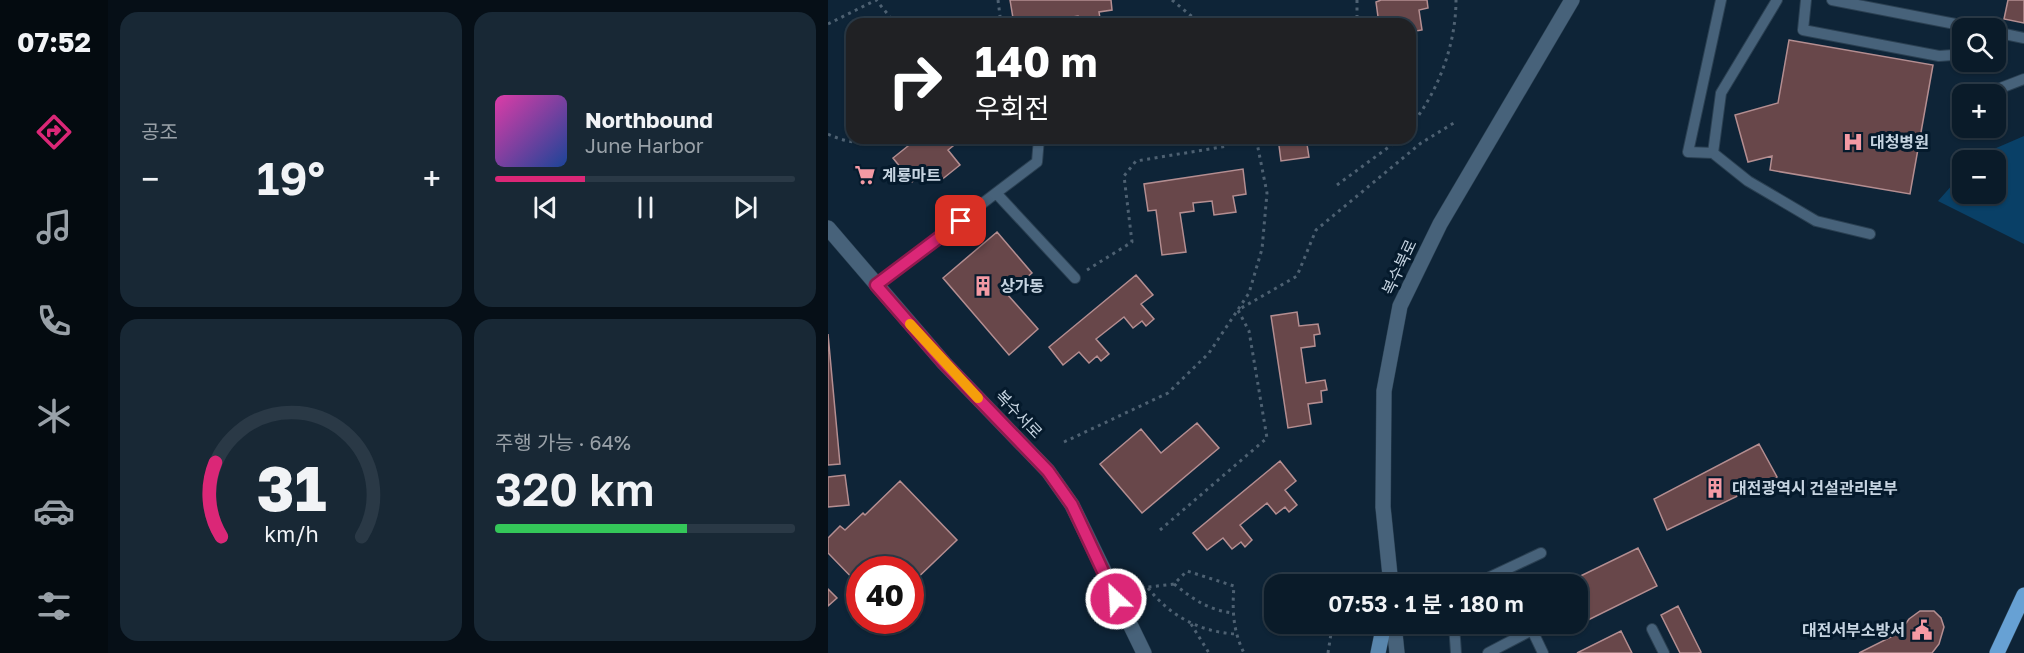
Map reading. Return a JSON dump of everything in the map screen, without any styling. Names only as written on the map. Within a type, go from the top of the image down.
[{"type":"main road","points":[[1997,653],[2024,595]]},
{"type":"main road","points":[[1378,653],[1382,634]]},
{"type":"street","name":"복수북로","points":[[1390,574],[1383,507],[1384,391],[1400,306],[1440,224],[1572,0]]},
{"type":"street","name":"복수서로","points":[[828,228],[944,363],[1048,471],[1072,505],[1144,653]]},
{"type":"street","points":[[1395,634],[1397,653]]},
{"type":"lane","points":[[1721,0],[1688,152],[1713,153],[1748,181],[1816,221],[1870,234]]},
{"type":"lane","points":[[1713,153],[1721,93],[1778,0]]},
{"type":"lane","points":[[1806,0],[1803,30],[1939,56],[1952,55]]},
{"type":"lane","points":[[1832,0],[1952,24]]},
{"type":"lane","points":[[2006,34],[2024,38]]},
{"type":"lane","points":[[2006,86],[2024,79]]},
{"type":"lane","points":[[876,285],[1037,162],[1039,144]]},
{"type":"lane","points":[[996,193],[1075,278]]},
{"type":"lane","points":[[1496,574],[1541,553]]},
{"type":"lane","points":[[1652,629],[1664,653]]},
{"type":"lane","points":[[1488,653],[1532,630],[1543,653]]},
{"type":"lane","points":[[1455,634],[1456,653]]},
{"type":"path","points":[[828,24],[876,0],[892,18]]},
{"type":"path","points":[[998,0],[1000,18]]},
{"type":"path","points":[[1172,0],[1194,18]]},
{"type":"path","points":[[1357,0],[1357,18]]},
{"type":"path","points":[[1416,118],[1436,87],[1456,25],[1456,0]]},
{"type":"path","points":[[1238,310],[1297,276],[1316,230],[1421,142],[1457,121]]},
{"type":"path","points":[[828,134],[846,141]]},
{"type":"path","points":[[1064,442],[1168,393],[1209,353],[1238,310],[1249,293],[1262,249],[1267,193],[1257,144]]},
{"type":"path","points":[[1337,185],[1393,144]]},
{"type":"path","points":[[1075,278],[1132,242],[1124,176],[1136,161],[1228,146]]},
{"type":"path","points":[[1160,530],[1267,438],[1249,331],[1238,310]]},
{"type":"path","points":[[1141,588],[1174,584],[1187,571],[1234,586],[1233,613],[1236,634],[1244,653]]},
{"type":"path","points":[[1174,584],[1199,603],[1215,611],[1233,613]]},
{"type":"path","points":[[1148,588],[1163,607],[1190,622],[1224,633],[1236,634]]},
{"type":"path","points":[[1190,622],[1209,653]]},
{"type":"path","points":[[1328,653],[1331,634]]},
{"type":"shaded area","points":[[2024,136],[2024,244],[1938,201],[1952,185],[1952,204],[2006,204],[2006,150],[1992,150]]},
{"type":"building","points":[[1010,0],[1111,0],[1112,10],[1099,12],[1100,18],[1078,18],[1078,16],[1013,18]]},
{"type":"building","points":[[1381,0],[1427,0],[1428,8],[1419,10],[1422,30],[1416,31],[1416,18],[1378,18],[1376,2]]},
{"type":"building","points":[[2008,0],[2024,0],[2024,23],[2004,18]]},
{"type":"building","points":[[1789,40],[1933,65],[1910,194],[1770,170],[1772,156],[1748,162],[1735,115],[1778,103]]},
{"type":"building","points":[[910,144],[956,144],[948,150],[960,165],[940,181],[930,167],[912,182],[893,158]]},
{"type":"building","points":[[1279,144],[1307,144],[1309,157],[1281,161]]},
{"type":"building","points":[[1243,169],[1246,194],[1233,196],[1236,212],[1214,215],[1212,201],[1193,203],[1194,211],[1180,213],[1186,252],[1162,255],[1156,210],[1148,211],[1144,184]]},
{"type":"building","name":"상가동","points":[[997,232],[1032,273],[1007,294],[1038,329],[1009,355],[943,278]]},
{"type":"building","points":[[1136,275],[1153,295],[1141,304],[1154,319],[1146,326],[1142,321],[1133,328],[1124,317],[1096,339],[1109,354],[1101,361],[1097,356],[1089,363],[1079,352],[1063,365],[1049,347]]},
{"type":"building","points":[[1297,312],[1299,326],[1318,324],[1320,334],[1314,335],[1315,346],[1301,348],[1306,383],[1325,380],[1327,390],[1321,391],[1322,402],[1308,404],[1311,424],[1288,428],[1271,316]]},
{"type":"building","points":[[828,334],[840,464],[828,465]]},
{"type":"building","points":[[1197,423],[1219,448],[1142,513],[1100,464],[1141,429],[1161,453]]},
{"type":"building","name":"대전광역시 건설관리본부","points":[[1759,444],[1777,477],[1667,530],[1654,499]]},
{"type":"building","points":[[1280,461],[1296,481],[1285,490],[1297,505],[1289,512],[1285,507],[1276,514],[1267,503],[1240,525],[1252,540],[1245,547],[1241,542],[1232,549],[1223,538],[1207,550],[1193,533]]},
{"type":"building","points":[[845,475],[849,505],[828,507],[828,477]]},
{"type":"building","points":[[900,481],[957,540],[924,572],[924,556],[846,556],[846,572],[828,553],[828,538],[840,526],[845,530],[863,513],[865,515]]},
{"type":"building","points":[[1638,548],[1657,586],[1588,620],[1588,574],[1585,574]]},
{"type":"building","points":[[828,589],[837,598],[828,606]]},
{"type":"building","points":[[1678,606],[1701,652],[1680,653],[1661,615]]},
{"type":"building","name":"대전서부소방서","points":[[1920,611],[1934,611],[1941,618],[1944,627],[1939,644],[1932,653],[1859,653],[1899,633],[1909,619]]},
{"type":"building","points":[[1621,631],[1632,653],[1577,653]]},
{"type":"slow traffic","points":[[910,324],[978,398]]},
{"type":"place","name":"대청병원","points":[[1853,142]]},
{"type":"place","name":"계룡마트","points":[[865,175]]},
{"type":"place","name":"상가동","points":[[983,286]]},
{"type":"place","name":"대전광역시 건설관리본부","points":[[1715,488]]},
{"type":"place","name":"대전서부소방서","points":[[1922,630]]},
{"type":"route","points":[[961,221],[876,285],[944,363],[1048,471],[1072,505],[1116,599]]}]
